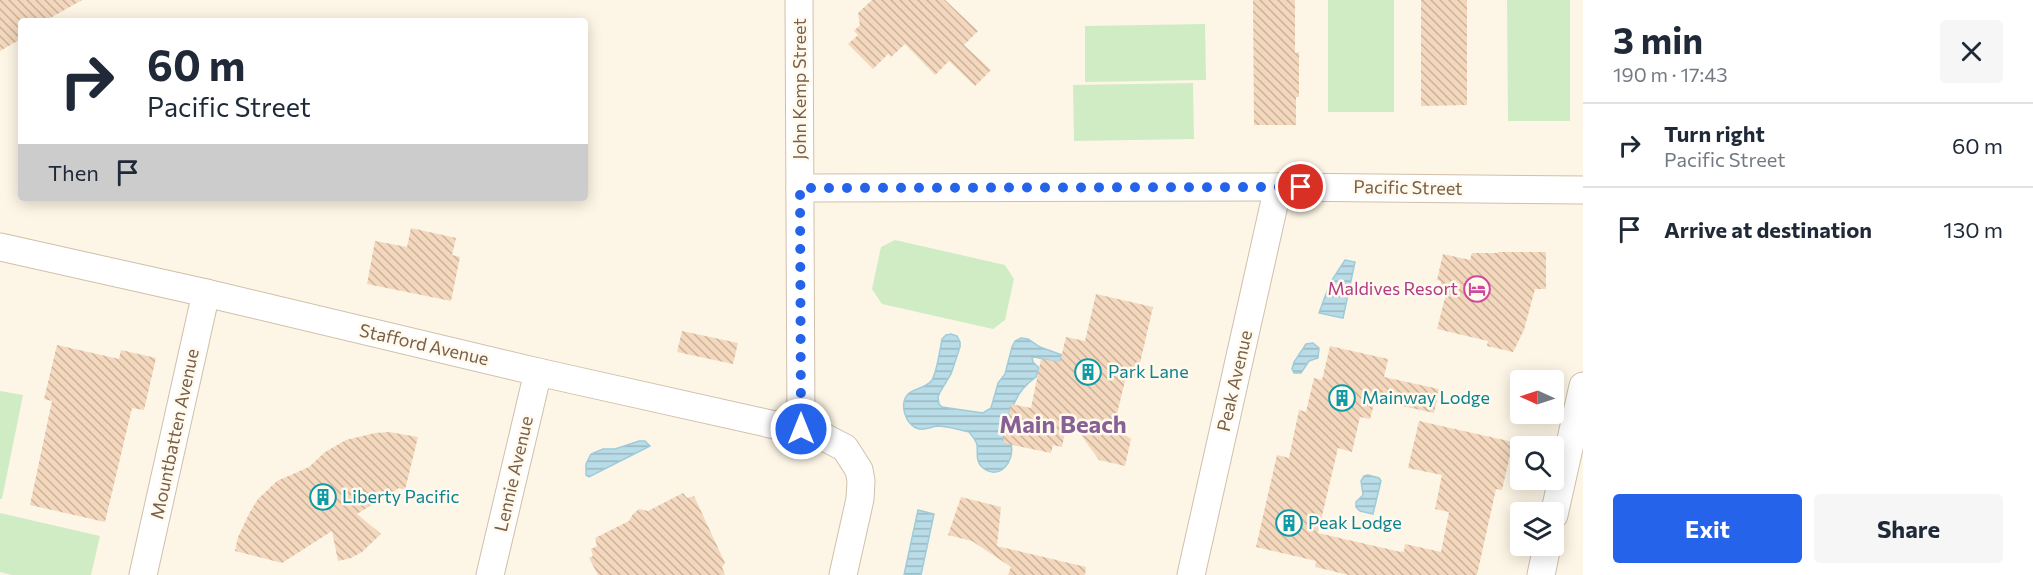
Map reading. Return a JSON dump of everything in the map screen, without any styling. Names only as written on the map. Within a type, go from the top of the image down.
[{"type":"street","name":"John Kemp Street","points":[[799,0],[801,429]]},
{"type":"street","name":"Pacific Street","points":[[800,188],[1278,187],[1583,190]]},
{"type":"street","name":"Peak Avenue","points":[[1191,575],[1278,187]]},
{"type":"street","name":"Stafford Avenue","points":[[0,247],[820,435],[845,448],[859,470],[861,481],[860,499],[843,575]]},
{"type":"street","name":"Mountbatten Avenue","points":[[143,575],[206,293]]},
{"type":"street","name":"Lennie Avenue","points":[[490,575],[538,372]]},
{"type":"street","points":[[1557,502],[1583,386]]},
{"type":"street","points":[[1540,575],[1545,556]]},
{"type":"green space","points":[[1328,0],[1394,0],[1394,112],[1328,112]]},
{"type":"green space","points":[[1507,0],[1570,0],[1570,121],[1508,121]]},
{"type":"green space","points":[[1205,24],[1206,80],[1085,82],[1085,26]]},
{"type":"green space","points":[[1193,83],[1194,139],[1074,141],[1073,85]]},
{"type":"green space","points":[[895,240],[1005,265],[1014,279],[1005,320],[993,329],[882,304],[872,289],[881,247]]},
{"type":"green space","points":[[0,391],[23,395],[2,499],[0,499]]},
{"type":"green space","points":[[0,513],[100,536],[91,575],[12,575],[0,572]]},
{"type":"water","points":[[1345,260],[1355,262],[1343,318],[1319,313],[1330,283]]},
{"type":"water","points":[[951,334],[957,336],[960,347],[951,374],[938,397],[942,407],[983,413],[991,408],[998,383],[1005,374],[1012,347],[1015,341],[1021,338],[1062,355],[1060,363],[1032,358],[1039,368],[1036,377],[1011,405],[1003,440],[1011,444],[1011,457],[1000,471],[989,471],[980,465],[976,443],[969,432],[941,426],[919,429],[910,423],[905,414],[905,398],[932,380],[942,339]]},
{"type":"water","points":[[1313,343],[1319,348],[1318,358],[1309,361],[1301,373],[1294,373],[1292,369],[1294,362],[1306,344]]},
{"type":"water","points":[[645,441],[650,446],[589,477],[586,475],[586,464],[591,454]]},
{"type":"water","points":[[1364,476],[1379,478],[1381,481],[1373,514],[1360,511],[1356,507],[1356,502],[1363,495],[1361,481]]},
{"type":"water","points":[[918,510],[934,514],[921,575],[904,575]]},
{"type":"building","points":[[0,0],[82,0],[50,18],[18,18],[18,41],[0,51]]},
{"type":"building","points":[[872,0],[945,0],[978,31],[964,45],[991,70],[975,86],[949,61],[935,75],[905,44],[891,57],[888,54],[873,69],[848,44],[858,35],[854,31],[860,25],[858,13]]},
{"type":"building","points":[[1253,0],[1295,0],[1295,53],[1299,52],[1299,97],[1296,97],[1296,125],[1254,125]]},
{"type":"building","points":[[1421,0],[1467,0],[1467,105],[1421,106]]},
{"type":"building","points":[[411,228],[456,238],[452,255],[460,257],[451,301],[367,284],[375,241],[407,247]]},
{"type":"building","points":[[1546,252],[1546,289],[1535,289],[1524,330],[1513,352],[1487,346],[1488,341],[1437,329],[1446,294],[1440,292],[1441,281],[1437,280],[1443,254],[1470,260],[1472,253]]},
{"type":"building","name":"Park Lane","points":[[1096,294],[1153,307],[1137,376],[1125,381],[1114,426],[1124,428],[1131,439],[1125,466],[1099,460],[1068,417],[1062,447],[1053,445],[1051,453],[1003,443],[1011,404],[1031,408],[1041,359],[1060,362],[1066,337],[1085,341]]},
{"type":"building","points":[[682,331],[738,343],[733,364],[677,352]]},
{"type":"building","points":[[57,345],[119,359],[121,350],[156,358],[144,410],[132,408],[105,522],[30,505],[52,401],[44,399]]},
{"type":"building","points":[[1330,346],[1388,359],[1384,377],[1439,389],[1434,413],[1375,400],[1370,419],[1360,417],[1352,452],[1338,448],[1318,533],[1401,552],[1404,552],[1405,544],[1441,552],[1449,512],[1435,509],[1442,475],[1408,468],[1419,421],[1510,441],[1510,455],[1502,490],[1496,489],[1477,575],[1349,575],[1315,567],[1316,561],[1256,547],[1277,455],[1289,458],[1299,410],[1306,412],[1314,378],[1322,380]]},
{"type":"building","name":"Liberty Pacific","points":[[389,432],[418,437],[405,490],[399,488],[357,514],[381,534],[362,552],[338,561],[332,531],[282,563],[235,551],[238,537],[250,512],[258,499],[277,481],[309,467],[325,452],[346,440]]},
{"type":"building","points":[[683,493],[687,498],[694,496],[725,563],[722,567],[725,575],[598,575],[589,558],[593,556],[591,549],[597,546],[595,538],[629,521],[639,509],[648,511]]},
{"type":"building","points":[[961,497],[1001,507],[997,546],[1086,567],[1085,575],[1008,575],[1011,567],[972,541],[948,535]]},
{"type":"place","name":"Maldives Resort","points":[[1477,289]]},
{"type":"place","name":"Park Lane","points":[[1088,372]]},
{"type":"place","name":"Mainway Lodge","points":[[1342,398]]},
{"type":"place","name":"Liberty Pacific","points":[[323,497]]},
{"type":"place","name":"Peak Lodge","points":[[1289,523]]},
{"type":"district","name":"Main Beach","points":[[1063,425]]},
{"type":"route","points":[[801,429],[800,188],[1301,187]]}]
